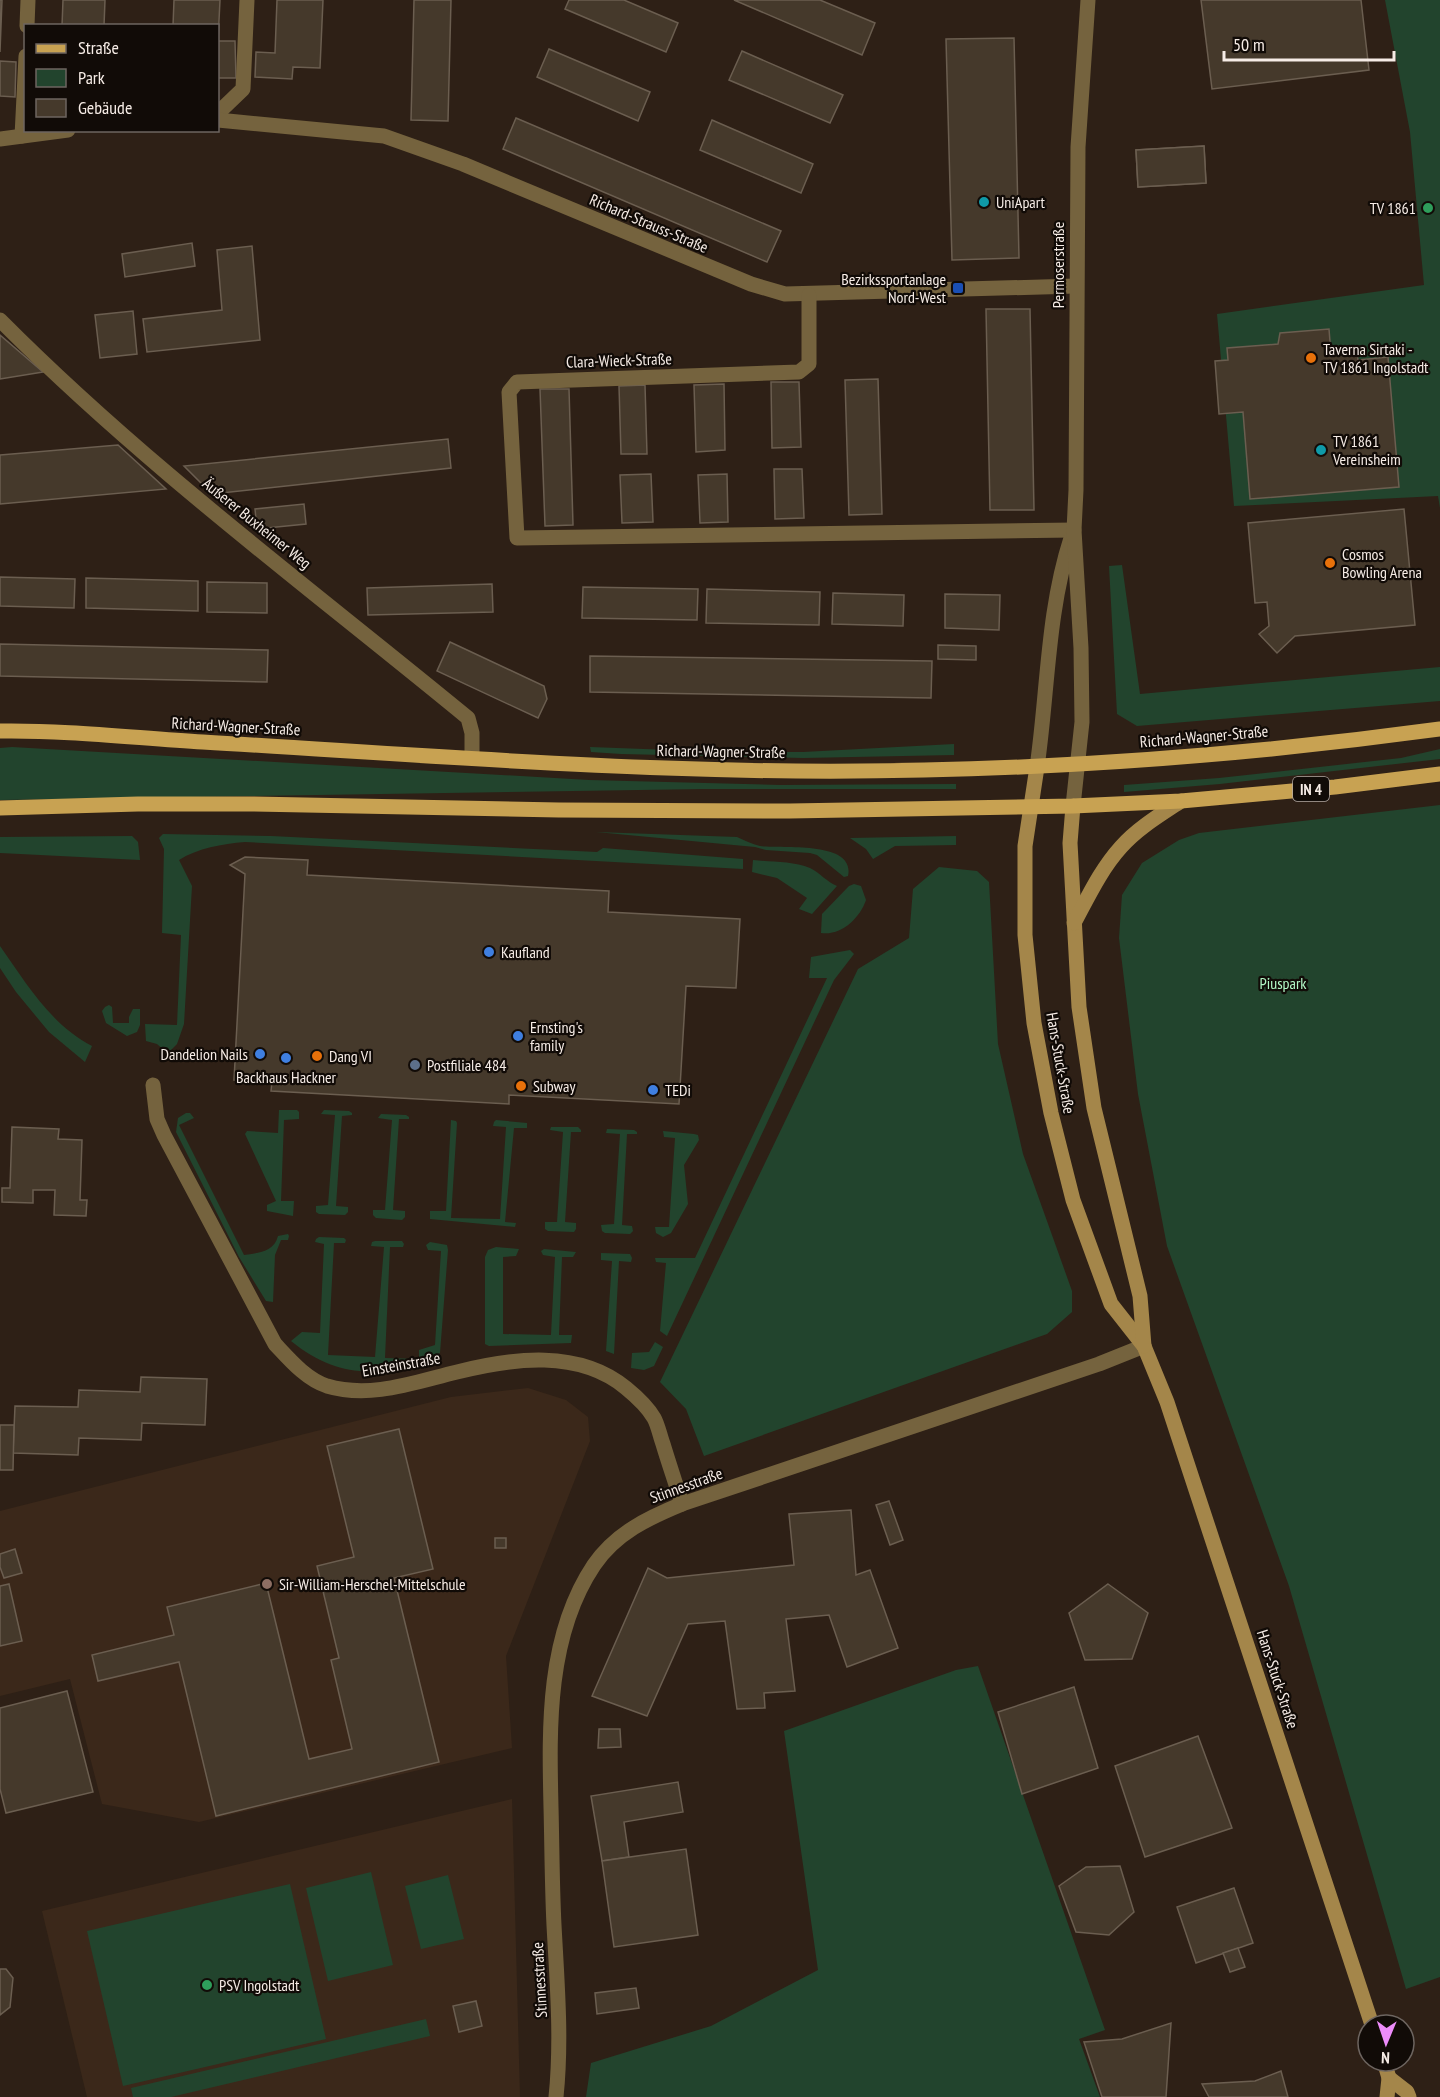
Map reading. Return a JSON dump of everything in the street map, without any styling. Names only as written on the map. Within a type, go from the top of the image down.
[{"type":"main road","name":"Richard-Wagner-Straße","points":[[0,731],[667,768],[964,771],[1330,744],[1440,729]]},
{"type":"main road","name":"Hans-Stuck-Straße","points":[[1037,767],[1025,846],[1025,935],[1034,1023],[1051,1113],[1073,1200],[1111,1304],[1144,1346],[1175,1425],[1368,2013]]},
{"type":"main road","name":"IN 4","points":[[1073,806],[1181,801],[1335,787],[1440,774]]},
{"type":"main road","name":"IN 4","points":[[1074,923],[1096,882],[1120,847],[1147,824],[1181,801]]},
{"type":"main road","points":[[0,808],[250,804],[559,810],[790,811],[1073,806]]},
{"type":"main road","name":"Hans-Stuck-Straße","points":[[1073,806],[1070,843],[1079,1007],[1094,1108],[1140,1296],[1144,1346]]},
{"type":"main road","points":[[1387,2073],[1387,2097]]},
{"type":"main road","points":[[1389,2079],[1407,2092],[1409,2097]]},
{"type":"street","points":[[27,24],[28,0]]},
{"type":"street","points":[[219,112],[243,89],[247,0]]},
{"type":"street","name":"Permoserstraße","points":[[1073,806],[1082,722],[1081,648],[1074,530],[1076,286],[1078,147],[1088,0]]},
{"type":"street","points":[[22,136],[24,96]]},
{"type":"street","name":"Richard-Strauss-Straße","points":[[219,120],[384,136],[463,164],[751,284],[785,294],[1076,286]]},
{"type":"street","points":[[0,139],[53,132]]},
{"type":"street","name":"Clara-Wieck-Straße","points":[[808,295],[809,364],[799,372],[517,382],[509,392],[517,538],[1074,530]]},
{"type":"street","name":"Äußerer Buxheimer Weg","points":[[0,320],[57,377],[168,473],[468,718],[472,733],[472,758]]},
{"type":"street","name":"Permoserstraße","points":[[1037,767],[1052,623],[1065,556],[1074,530]]},
{"type":"street","name":"Einsteinstraße","points":[[153,1085],[158,1119],[164,1135],[275,1344],[297,1368],[325,1385],[351,1391],[384,1389],[459,1371],[513,1362],[536,1360],[567,1362],[594,1369],[614,1378],[642,1401],[655,1419],[682,1504]]},
{"type":"street","name":"Stinnesstraße","points":[[556,2097],[560,2036],[549,1726],[555,1675],[564,1634],[577,1600],[595,1565],[617,1540],[646,1519],[682,1504],[1100,1364],[1144,1346]]},
{"type":"shaded area","name":"Sir-William-Herschel-Mittelschule","points":[[528,1388],[566,1400],[588,1417],[590,1441],[506,1656],[512,1748],[199,1822],[102,1804],[70,1679],[0,1696],[0,1511],[451,1397]]},
{"type":"shaded area","points":[[512,1799],[520,2097],[87,2097],[42,1911]]},
{"type":"green space","name":"TV 1861","points":[[1385,0],[1440,0],[1440,508],[1438,496],[1234,506],[1217,314],[1424,285],[1410,132]]},
{"type":"green space","points":[[1122,565],[1140,694],[1440,667],[1440,701],[1137,726],[1117,714],[1109,566]]},
{"type":"green space","points":[[954,744],[954,755],[803,758],[621,754],[591,752],[590,747],[725,752],[803,752]]},
{"type":"green space","points":[[0,748],[589,780],[780,785],[956,784],[956,789],[704,789],[0,800]]},
{"type":"green space","points":[[1440,749],[1440,759],[1220,784],[1124,792],[1124,785],[1219,778],[1401,758]]},
{"type":"green space","name":"Piuspark","points":[[1440,805],[1440,1977],[1406,1989],[1289,1586],[1167,1246],[1138,1094],[1119,938],[1122,895],[1142,863],[1179,840],[1199,833]]},
{"type":"green space","points":[[596,832],[737,837],[760,846],[799,847],[829,851],[847,864],[848,876],[844,877],[817,855],[810,853]]},
{"type":"green space","points":[[163,834],[271,836],[597,852],[603,848],[743,859],[743,869],[245,842],[219,845],[202,850],[179,860],[192,886],[184,1024],[177,1044],[171,1050],[165,1051],[157,1044],[146,1041],[145,1024],[177,1025],[181,935],[162,933],[164,849],[159,838]]},
{"type":"green space","points":[[132,836],[138,842],[140,860],[0,853],[0,837]]},
{"type":"green space","points":[[956,836],[956,845],[895,846],[873,859],[866,849],[850,838]]},
{"type":"green space","points":[[753,860],[789,863],[810,868],[837,886],[812,914],[799,909],[807,898],[777,878],[752,872]]},
{"type":"green space","points":[[939,867],[977,871],[989,882],[998,1044],[1023,1154],[1072,1291],[1072,1312],[1047,1334],[704,1456],[686,1409],[660,1382],[858,969],[909,938],[913,889]]},
{"type":"green space","points":[[854,884],[861,886],[866,900],[859,913],[842,929],[836,932],[821,933],[822,914],[849,886]]},
{"type":"green space","points":[[0,946],[40,1002],[64,1027],[92,1046],[85,1062],[49,1032],[16,992],[0,968]]},
{"type":"green space","points":[[850,950],[854,954],[834,980],[667,1336],[660,1331],[666,1263],[656,1262],[655,1258],[695,1258],[827,978],[809,978],[811,957]]},
{"type":"green space","points":[[109,1005],[112,1007],[113,1023],[129,1023],[133,1009],[140,1009],[140,1025],[137,1032],[127,1036],[106,1023],[102,1011]]},
{"type":"green space","points":[[279,1110],[299,1112],[299,1119],[284,1120],[281,1201],[294,1201],[293,1216],[267,1211],[267,1205],[276,1201],[245,1134],[247,1131],[278,1133]]},
{"type":"green space","points":[[324,1110],[352,1113],[352,1115],[342,1116],[336,1206],[348,1207],[345,1215],[316,1212],[316,1206],[328,1205],[335,1115],[321,1114]]},
{"type":"green space","points":[[190,1113],[194,1118],[179,1125],[244,1255],[269,1249],[278,1236],[288,1234],[289,1236],[288,1240],[281,1240],[275,1255],[273,1302],[266,1301],[239,1257],[176,1132],[178,1118]]},
{"type":"green space","points":[[381,1114],[409,1117],[409,1119],[399,1119],[393,1210],[405,1211],[405,1217],[402,1220],[376,1218],[373,1215],[373,1210],[385,1210],[392,1120],[378,1118]]},
{"type":"green space","points":[[451,1120],[457,1123],[451,1218],[500,1219],[506,1127],[493,1126],[494,1122],[496,1120],[527,1123],[527,1128],[514,1128],[505,1222],[516,1223],[515,1227],[430,1219],[430,1211],[446,1211]]},
{"type":"green space","points":[[551,1127],[578,1127],[581,1130],[581,1132],[571,1132],[565,1222],[576,1223],[574,1232],[545,1229],[545,1222],[557,1222],[563,1132],[550,1130]]},
{"type":"green space","points":[[607,1129],[637,1132],[637,1134],[627,1134],[622,1225],[632,1226],[633,1231],[630,1234],[602,1231],[601,1225],[614,1224],[620,1134],[606,1133]]},
{"type":"green space","points":[[663,1131],[698,1135],[699,1140],[684,1165],[688,1204],[671,1233],[663,1237],[656,1233],[655,1227],[669,1227],[675,1138],[664,1137]]},
{"type":"green space","points":[[319,1237],[346,1240],[345,1243],[334,1243],[328,1355],[375,1357],[384,1247],[371,1246],[375,1241],[402,1241],[404,1244],[403,1247],[390,1247],[385,1358],[419,1359],[419,1350],[435,1345],[441,1251],[428,1250],[426,1245],[430,1242],[447,1245],[440,1353],[401,1368],[363,1371],[345,1369],[327,1363],[291,1341],[302,1332],[320,1333],[324,1244],[315,1242]]},
{"type":"green space","points":[[496,1247],[519,1249],[516,1256],[503,1257],[503,1334],[551,1335],[555,1257],[543,1255],[541,1251],[544,1249],[576,1252],[573,1257],[562,1257],[559,1335],[572,1335],[571,1343],[489,1346],[485,1344],[485,1257],[488,1250]]},
{"type":"green space","points":[[601,1253],[630,1254],[632,1258],[631,1262],[619,1261],[614,1354],[606,1351],[612,1261],[601,1260]]},
{"type":"green space","points":[[655,1342],[663,1347],[654,1366],[644,1370],[631,1368],[632,1353],[649,1352]]},
{"type":"green space","points":[[978,1666],[1105,2030],[1079,2039],[1100,2097],[586,2097],[591,2063],[711,2026],[818,1970],[784,1731],[956,1670]]},
{"type":"green space","points":[[371,1872],[393,1965],[328,1981],[306,1888]]},
{"type":"green space","points":[[448,1875],[464,1939],[421,1949],[405,1886]]},
{"type":"green space","name":"PSV Ingolstadt","points":[[290,1884],[326,2039],[123,2086],[87,1931]]},
{"type":"green space","points":[[426,2019],[430,2036],[171,2097],[133,2097],[131,2088]]},
{"type":"building","points":[[0,0],[2,0],[0,52]]},
{"type":"building","points":[[63,0],[105,0],[104,24],[62,24]]},
{"type":"building","points":[[174,0],[220,0],[219,24],[173,24]]},
{"type":"building","points":[[277,0],[323,0],[320,68],[293,67],[292,79],[255,77],[256,52],[275,53]]},
{"type":"building","points":[[414,0],[451,0],[448,121],[411,120]]},
{"type":"building","points":[[569,0],[624,0],[678,23],[666,52],[565,9]]},
{"type":"building","points":[[734,0],[820,0],[875,23],[862,55]]},
{"type":"building","points":[[1201,0],[1361,0],[1369,70],[1212,89]]},
{"type":"building","name":"UniApart","points":[[1014,38],[1019,258],[952,260],[946,39]]},
{"type":"building","points":[[219,41],[235,41],[236,78],[219,78]]},
{"type":"building","points":[[549,49],[650,92],[638,121],[537,77]]},
{"type":"building","points":[[742,51],[843,95],[830,123],[729,80]]},
{"type":"building","points":[[0,61],[16,62],[15,97],[0,96]]},
{"type":"building","points":[[516,118],[781,231],[767,262],[503,149]]},
{"type":"building","points":[[712,120],[813,164],[801,193],[700,150]]},
{"type":"building","points":[[1204,146],[1206,183],[1138,187],[1136,150]]},
{"type":"building","points":[[1204,146],[1206,183],[1138,187],[1136,150]]},
{"type":"building","points":[[192,243],[195,266],[125,277],[122,254]]},
{"type":"building","points":[[252,246],[260,340],[147,352],[143,319],[222,310],[217,250]]},
{"type":"building","points":[[986,309],[1030,309],[1034,510],[990,510]]},
{"type":"building","points":[[133,311],[137,354],[100,358],[95,315]]},
{"type":"building","name":"TV 1861 Vereinsheim","points":[[1329,329],[1331,354],[1357,351],[1358,360],[1388,357],[1399,487],[1250,499],[1243,412],[1219,414],[1215,361],[1228,360],[1227,348],[1278,344],[1280,333]]},
{"type":"building","points":[[0,335],[43,372],[0,379]]},
{"type":"building","points":[[878,379],[882,514],[849,515],[845,380]]},
{"type":"building","points":[[771,382],[799,382],[801,447],[772,448]]},
{"type":"building","points":[[724,384],[725,450],[696,452],[694,385]]},
{"type":"building","points":[[645,385],[647,454],[621,454],[619,386]]},
{"type":"building","points":[[540,389],[569,389],[573,525],[545,526]]},
{"type":"building","points":[[448,439],[451,468],[212,494],[184,466]]},
{"type":"building","points":[[118,445],[166,489],[0,504],[0,455]]},
{"type":"building","points":[[774,469],[802,469],[804,518],[775,519]]},
{"type":"building","points":[[651,474],[653,522],[622,523],[620,475]]},
{"type":"building","points":[[727,474],[728,522],[700,523],[698,475]]},
{"type":"building","points":[[304,504],[306,524],[257,529],[255,509]]},
{"type":"building","name":"Cosmos Bowling Arena","points":[[1404,509],[1415,625],[1295,636],[1277,653],[1259,634],[1269,626],[1267,602],[1255,603],[1248,523]]},
{"type":"building","points":[[0,577],[75,579],[74,608],[0,606]]},
{"type":"building","points":[[86,578],[198,581],[198,611],[86,608]]},
{"type":"building","points":[[207,582],[267,583],[267,613],[207,612]]},
{"type":"building","points":[[492,584],[493,612],[368,615],[367,588]]},
{"type":"building","points":[[583,587],[698,589],[697,620],[582,618]]},
{"type":"building","points":[[707,589],[820,592],[819,625],[706,623]]},
{"type":"building","points":[[833,593],[904,595],[903,626],[832,624]]},
{"type":"building","points":[[945,594],[1000,595],[999,630],[945,628]]},
{"type":"building","points":[[450,642],[544,686],[547,699],[538,718],[437,671]]},
{"type":"building","points":[[0,644],[268,650],[267,682],[0,676]]},
{"type":"building","points":[[938,645],[976,646],[976,660],[938,659]]},
{"type":"building","points":[[590,656],[932,661],[931,698],[590,692]]},
{"type":"building","name":"Kaufland","points":[[245,857],[308,860],[307,875],[609,891],[608,912],[740,919],[736,988],[686,986],[679,1104],[509,1095],[509,1104],[271,1091],[272,1082],[234,1080],[245,874],[230,865]]},
{"type":"building","points":[[12,1127],[59,1129],[58,1139],[82,1140],[80,1200],[87,1200],[86,1216],[54,1215],[55,1190],[33,1190],[33,1203],[2,1202],[2,1188],[10,1188]]},
{"type":"building","points":[[141,1377],[207,1379],[205,1425],[142,1423],[141,1440],[79,1438],[78,1455],[13,1453],[15,1406],[78,1407],[79,1390],[140,1392]]},
{"type":"building","points":[[0,1425],[14,1425],[13,1470],[0,1470]]},
{"type":"building","points":[[399,1429],[433,1569],[394,1578],[439,1762],[216,1816],[179,1662],[98,1681],[92,1655],[174,1635],[167,1607],[266,1583],[309,1759],[352,1749],[331,1660],[339,1658],[317,1566],[354,1557],[327,1446]]},
{"type":"building","points":[[889,1501],[903,1540],[890,1545],[876,1505]]},
{"type":"building","points":[[851,1510],[856,1575],[870,1570],[898,1648],[847,1667],[829,1615],[786,1619],[795,1691],[764,1693],[765,1708],[737,1709],[725,1621],[688,1624],[647,1716],[592,1696],[648,1568],[667,1578],[794,1565],[789,1514]]},
{"type":"building","points":[[495,1538],[506,1538],[506,1548],[495,1548]]},
{"type":"building","points":[[15,1549],[22,1573],[4,1578],[0,1567],[0,1554]]},
{"type":"building","points":[[9,1584],[22,1641],[0,1646],[0,1586]]},
{"type":"building","points":[[1108,1584],[1148,1613],[1132,1659],[1085,1660],[1069,1613]]},
{"type":"building","points":[[1074,1687],[1098,1768],[1022,1794],[998,1712]]},
{"type":"building","points":[[67,1691],[93,1792],[6,1813],[0,1789],[0,1708]]},
{"type":"building","points":[[599,1729],[620,1729],[621,1747],[598,1748]]},
{"type":"building","points":[[1198,1736],[1232,1828],[1145,1857],[1115,1766]]},
{"type":"building","points":[[678,1782],[683,1812],[624,1822],[629,1857],[602,1861],[591,1796]]},
{"type":"building","points":[[686,1849],[698,1935],[614,1947],[602,1861]]},
{"type":"building","points":[[1120,1866],[1134,1912],[1109,1935],[1076,1932],[1059,1886],[1086,1867]]},
{"type":"building","points":[[1234,1888],[1253,1943],[1196,1963],[1177,1907]]},
{"type":"building","points":[[1238,1948],[1245,1967],[1230,1972],[1223,1953]]},
{"type":"building","points":[[0,1969],[6,1969],[13,1978],[10,2007],[0,2015]]},
{"type":"building","points":[[636,1988],[639,2008],[597,2014],[595,1993]]},
{"type":"building","points":[[476,2001],[482,2026],[459,2032],[453,2006]]},
{"type":"building","points":[[1171,2023],[1166,2097],[1102,2097],[1084,2042],[1122,2039]]},
{"type":"building","points":[[1281,2071],[1288,2097],[1209,2097],[1202,2084],[1255,2081]]},
{"type":"place","name":"UniApart","points":[[984,202]]},
{"type":"place","name":"TV 1861","points":[[1428,208]]},
{"type":"place","name":"Bezirkssportanlage Nord-West","points":[[958,288]]},
{"type":"place","name":"Taverna Sirtaki - TV 1861 Ingolstadt","points":[[1311,358]]},
{"type":"place","name":"TV 1861 Vereinsheim","points":[[1321,450]]},
{"type":"place","name":"Cosmos Bowling Arena","points":[[1330,563]]},
{"type":"place","name":"Kaufland","points":[[489,952]]},
{"type":"place","name":"Ernsting's family","points":[[518,1036]]},
{"type":"place","name":"Dandelion Nails","points":[[260,1054]]},
{"type":"place","name":"Dang VI","points":[[317,1056]]},
{"type":"place","name":"Backhaus Hackner","points":[[286,1058]]},
{"type":"place","name":"Postfiliale 484","points":[[415,1065]]},
{"type":"place","name":"Subway","points":[[521,1086]]},
{"type":"place","name":"TEDi","points":[[653,1090]]},
{"type":"place","name":"Sir-William-Herschel-Mittelschule","points":[[267,1584]]},
{"type":"place","name":"PSV Ingolstadt","points":[[207,1985]]}]
